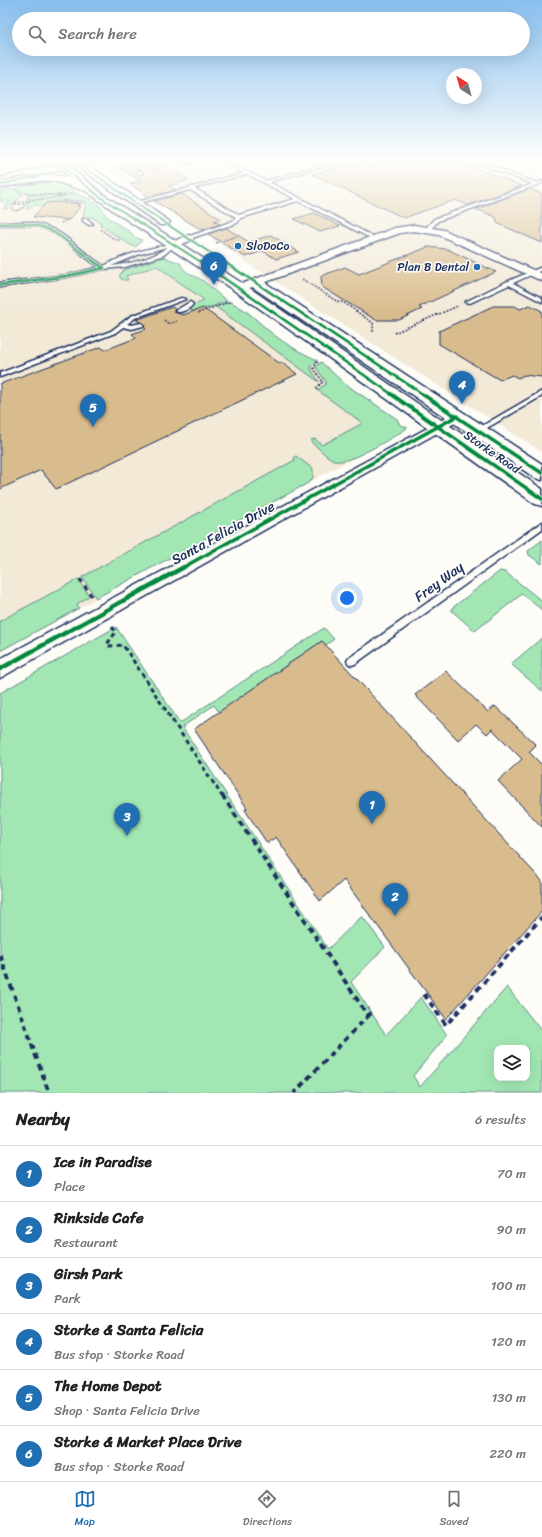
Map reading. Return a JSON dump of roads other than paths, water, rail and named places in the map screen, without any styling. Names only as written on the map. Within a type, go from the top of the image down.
[{"type":"main road","name":"Storke Road","points":[[123,212],[240,288],[542,499]]},
{"type":"main road","name":"Storke Road","points":[[149,212],[542,473]]},
{"type":"main road","points":[[297,329],[313,332],[335,345],[348,344]]},
{"type":"street","points":[[240,288],[405,229],[428,229],[441,232],[542,278]]},
{"type":"street","points":[[173,245],[189,238]]},
{"type":"street","name":"Santa Felicia Drive","points":[[0,669],[456,416]]},
{"type":"lane","points":[[231,212],[239,217]]},
{"type":"lane","points":[[189,238],[235,222],[239,217],[256,212]]},
{"type":"lane","points":[[324,212],[376,239]]},
{"type":"lane","points":[[428,229],[436,220],[458,212]]},
{"type":"lane","points":[[85,220],[91,224]]},
{"type":"lane","points":[[0,224],[30,224],[49,229],[104,268]]},
{"type":"lane","points":[[104,268],[117,260],[152,249],[173,245]]},
{"type":"lane","points":[[0,285],[125,266],[162,254],[173,245]]},
{"type":"lane","points":[[468,302],[542,268]]},
{"type":"lane","points":[[508,284],[542,300]]},
{"type":"lane","points":[[0,375],[113,332],[133,317],[183,299]]},
{"type":"lane","points":[[178,311],[190,306],[190,304]]},
{"type":"lane","points":[[123,325],[132,327],[141,325]]},
{"type":"lane","points":[[478,430],[542,393]]},
{"type":"lane","name":"Frey Way","points":[[352,661],[542,525]]},
{"type":"place","name":"SloDoCo","points":[[238,246]]},
{"type":"place","name":"Plan B Dental","points":[[477,267]]},
{"type":"place","name":"Storke & Market Place Drive","points":[[214,285]]},
{"type":"place","name":"Storke & Santa Felicia","points":[[462,404]]},
{"type":"place","name":"The Home Depot","points":[[93,427]]},
{"type":"place","name":"Ice in Paradise","points":[[372,824]]},
{"type":"place","name":"Girsh Park","points":[[127,836]]},
{"type":"place","name":"Rinkside Cafe","points":[[395,916]]}]
